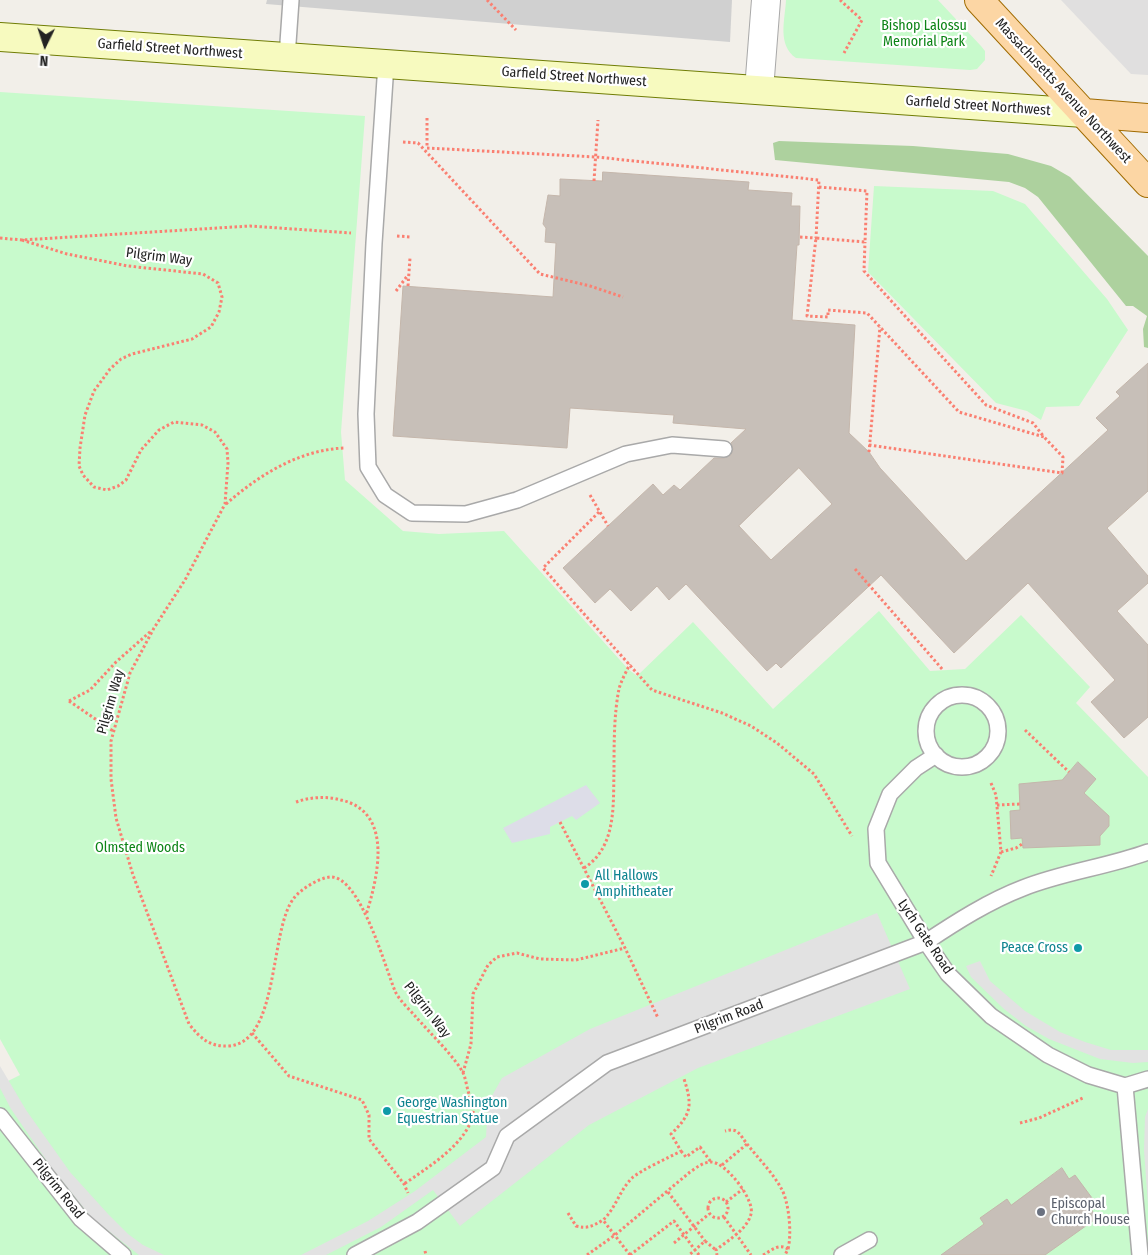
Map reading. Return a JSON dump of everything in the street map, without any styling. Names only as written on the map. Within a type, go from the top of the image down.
[{"type":"main road","name":"Massachusetts Avenue Northwest","points":[[979,0],[1148,183]]},
{"type":"main road","name":"Garfield Street Northwest","points":[[0,37],[1148,118]]},
{"type":"street","points":[[759,90],[766,0]]},
{"type":"lane","points":[[287,57],[291,0]]},
{"type":"lane","points":[[386,64],[373,252],[366,447],[368,467],[385,495],[412,513],[466,514],[517,500],[626,454],[672,445],[724,449]]},
{"type":"lane","points":[[954,696],[966,696],[978,698],[987,705],[994,714],[998,726],[998,737],[987,757],[967,767],[955,766],[945,762],[936,755],[929,745],[926,733],[928,720],[933,710],[942,701],[954,696]]},
{"type":"lane","name":"Lych Gate Road","points":[[936,755],[916,768],[890,794],[876,829],[878,863],[926,942],[948,974],[991,1016],[1048,1055],[1088,1075],[1125,1086]]},
{"type":"lane","name":"Pilgrim Road","points":[[355,1255],[417,1222],[493,1168],[507,1136],[607,1063],[926,942],[960,920],[1022,888],[1126,860],[1148,852]]},
{"type":"lane","points":[[1140,1255],[1125,1086],[1148,1079]]},
{"type":"lane","name":"Pilgrim Road","points":[[0,1116],[81,1219],[123,1255]]},
{"type":"lane","points":[[842,1255],[869,1240]]},
{"type":"path","points":[[487,0],[516,30]]},
{"type":"path","points":[[840,0],[862,20],[844,53]]},
{"type":"path","points":[[427,118],[427,148],[596,156],[819,180],[816,238],[807,316],[828,317],[828,310],[867,313],[959,412],[1044,437]]},
{"type":"path","points":[[594,181],[598,120]]},
{"type":"path","points":[[401,133],[400,142],[418,143],[540,274],[590,286],[623,297]]},
{"type":"path","points":[[819,187],[867,191],[864,271],[986,405],[1033,422],[1063,457],[1062,473],[869,445]]},
{"type":"path","points":[[0,238],[22,240],[250,226],[352,233]]},
{"type":"path","points":[[391,236],[411,237]]},
{"type":"path","points":[[800,237],[865,242]]},
{"type":"path","name":"Pilgrim Way","points":[[22,240],[67,254],[128,266],[203,274],[218,283],[222,297],[219,312],[211,327],[192,339],[121,359],[102,379],[94,391],[85,415],[79,466],[94,487],[107,490],[118,486],[126,480],[141,450],[159,430],[174,422],[202,425],[214,432],[227,449],[228,463],[225,504],[185,580],[154,628],[130,673],[113,731],[111,779],[116,818],[133,875],[189,1024],[202,1040],[217,1047],[234,1045],[252,1033],[267,1005],[275,957],[294,897],[318,880],[331,877],[341,880],[350,888],[366,915],[396,994],[463,1074],[473,1112],[465,1132],[442,1158],[404,1184]]},
{"type":"path","points":[[408,286],[410,258]]},
{"type":"path","points":[[394,294],[408,275]]},
{"type":"path","points":[[869,452],[880,327]]},
{"type":"path","points":[[225,504],[252,481],[291,462],[327,449],[366,447]]},
{"type":"path","points":[[590,494],[608,526]]},
{"type":"path","points":[[599,512],[543,568],[652,690],[722,713],[751,726],[777,743],[814,774],[855,841]]},
{"type":"path","points":[[855,569],[943,670]]},
{"type":"path","points":[[113,731],[68,701],[90,690],[116,662],[154,628]]},
{"type":"path","points":[[584,868],[594,862],[606,843],[614,809],[614,769],[619,688],[630,664]]},
{"type":"path","points":[[1025,730],[1070,772]]},
{"type":"path","points":[[989,882],[1001,852],[996,795],[991,783]]},
{"type":"path","points":[[296,802],[307,798],[334,798],[355,803],[371,818],[377,837],[379,858],[375,889],[366,915]]},
{"type":"path","points":[[997,805],[1020,804]]},
{"type":"path","points":[[560,822],[652,1005]]},
{"type":"path","points":[[1001,852],[1016,848],[1022,844]]},
{"type":"path","points":[[463,1074],[471,1044],[473,994],[488,965],[497,957],[516,953],[540,959],[576,960],[625,948]]},
{"type":"path","points":[[252,1033],[289,1076],[362,1100],[370,1115],[369,1139],[404,1184],[408,1193]]},
{"type":"path","points":[[684,1079],[690,1108],[682,1123],[671,1134],[686,1157],[700,1147],[711,1162]]},
{"type":"path","points":[[1020,1123],[1039,1118],[1086,1096]]},
{"type":"path","points":[[725,1131],[733,1129],[738,1132],[781,1188],[788,1215],[790,1241],[785,1255]]},
{"type":"path","points":[[722,1164],[747,1144]]},
{"type":"path","points":[[568,1213],[576,1226],[590,1228],[603,1220],[613,1210],[618,1198],[633,1177],[640,1171],[660,1164],[681,1151]]},
{"type":"path","points":[[587,1255],[615,1235],[690,1172],[701,1165],[711,1162],[722,1164],[743,1190],[752,1206],[748,1222],[716,1250]]},
{"type":"path","points":[[726,1202],[743,1190]]},
{"type":"path","points":[[668,1192],[705,1241],[716,1250],[717,1255]]},
{"type":"path","points":[[719,1198],[726,1202],[729,1209],[724,1217],[717,1219],[710,1214],[708,1206],[713,1199],[719,1198]]},
{"type":"path","points":[[674,1243],[710,1214]]},
{"type":"path","points":[[724,1217],[751,1255]]},
{"type":"path","points":[[603,1220],[630,1255],[674,1221],[698,1255]]},
{"type":"path","points":[[688,1255],[705,1241]]},
{"type":"path","points":[[764,1255],[775,1247],[783,1246],[788,1249]]},
{"type":"shaded area","points":[[267,0],[732,0],[730,42],[266,4]]},
{"type":"shaded area","points":[[1061,0],[1148,0],[1148,75],[1131,74]]},
{"type":"shaded area","points":[[586,785],[600,803],[576,820],[572,816],[550,827],[550,834],[512,843],[503,828]]},
{"type":"shaded area","points":[[877,913],[910,989],[698,1068],[589,1125],[460,1226],[433,1190],[381,1227],[326,1255],[301,1255],[368,1221],[415,1191],[486,1137],[488,1103],[502,1078],[590,1029]]},
{"type":"shaded area","points":[[980,961],[990,981],[1025,1011],[1060,1032],[1085,1042],[1111,1050],[1148,1050],[1148,1062],[1133,1063],[1100,1059],[1049,1039],[1026,1026],[1004,1009],[971,977],[966,966]]},
{"type":"shaded area","points":[[0,1066],[26,1110],[70,1172],[128,1234],[143,1245],[164,1255],[139,1255],[91,1217],[51,1167],[11,1109],[0,1088]]},
{"type":"shaded area","points":[[1148,1109],[1148,1206],[1144,1150],[1145,1117]]},
{"type":"green space","name":"Bishop Lalossu Memorial Park","points":[[786,0],[938,0],[985,51],[985,60],[977,69],[970,70],[796,58],[790,53],[784,39]]},
{"type":"green space","name":"Olmsted Woods","points":[[0,92],[365,116],[341,432],[345,480],[403,531],[439,534],[504,531],[628,669],[637,676],[693,622],[773,709],[879,611],[930,671],[965,669],[1021,615],[1090,687],[1076,703],[1148,777],[1148,1255],[0,1255],[0,1085],[20,1075],[0,1039]]},
{"type":"green space","points":[[779,141],[913,146],[1008,154],[1051,166],[1070,177],[1148,256],[1148,348],[1144,347],[1143,329],[1147,316],[1133,306],[1126,306],[1038,197],[1025,188],[1009,182],[775,160],[773,143]]},
{"type":"green space","points":[[874,186],[993,191],[1025,204],[1107,299],[1128,330],[1079,406],[1046,407],[1041,420],[1027,411],[996,403],[868,272]]},
{"type":"building","points":[[603,172],[749,182],[748,190],[792,193],[791,206],[800,206],[799,245],[797,245],[792,320],[855,325],[849,433],[869,452],[880,468],[966,561],[1108,430],[1096,418],[1120,396],[1116,392],[1148,363],[1148,491],[1107,528],[1148,576],[1148,583],[1117,611],[1148,645],[1148,717],[1124,738],[1091,702],[1115,680],[1028,583],[954,653],[881,575],[781,668],[776,663],[767,671],[686,584],[669,600],[657,586],[631,611],[610,589],[595,603],[563,568],[653,484],[663,495],[674,485],[680,490],[714,458],[724,458],[731,455],[733,449],[731,443],[746,429],[673,423],[674,415],[570,408],[567,448],[393,436],[403,286],[553,297],[556,243],[545,242],[546,228],[543,224],[548,195],[560,196],[560,179],[602,181]],"holes":[[[799,468],[832,504],[771,560],[739,526]]]},
{"type":"building","points":[[1078,762],[1096,779],[1084,793],[1109,816],[1109,826],[1100,836],[1100,845],[1023,848],[1022,838],[1011,839],[1010,811],[1020,810],[1019,784],[1062,780]]},
{"type":"building","name":"Episcopal Church House","points":[[1062,1168],[1069,1179],[1075,1175],[1095,1202],[1089,1206],[1097,1218],[1045,1255],[941,1255],[984,1224],[980,1218],[1007,1199],[1011,1205]]},
{"type":"place","name":"All Hallows Amphitheater","points":[[585,884]]},
{"type":"place","name":"Peace Cross","points":[[1078,948]]},
{"type":"place","name":"George Washington Equestrian Statue","points":[[387,1111]]},
{"type":"place","name":"Episcopal Church House","points":[[1041,1212]]}]
